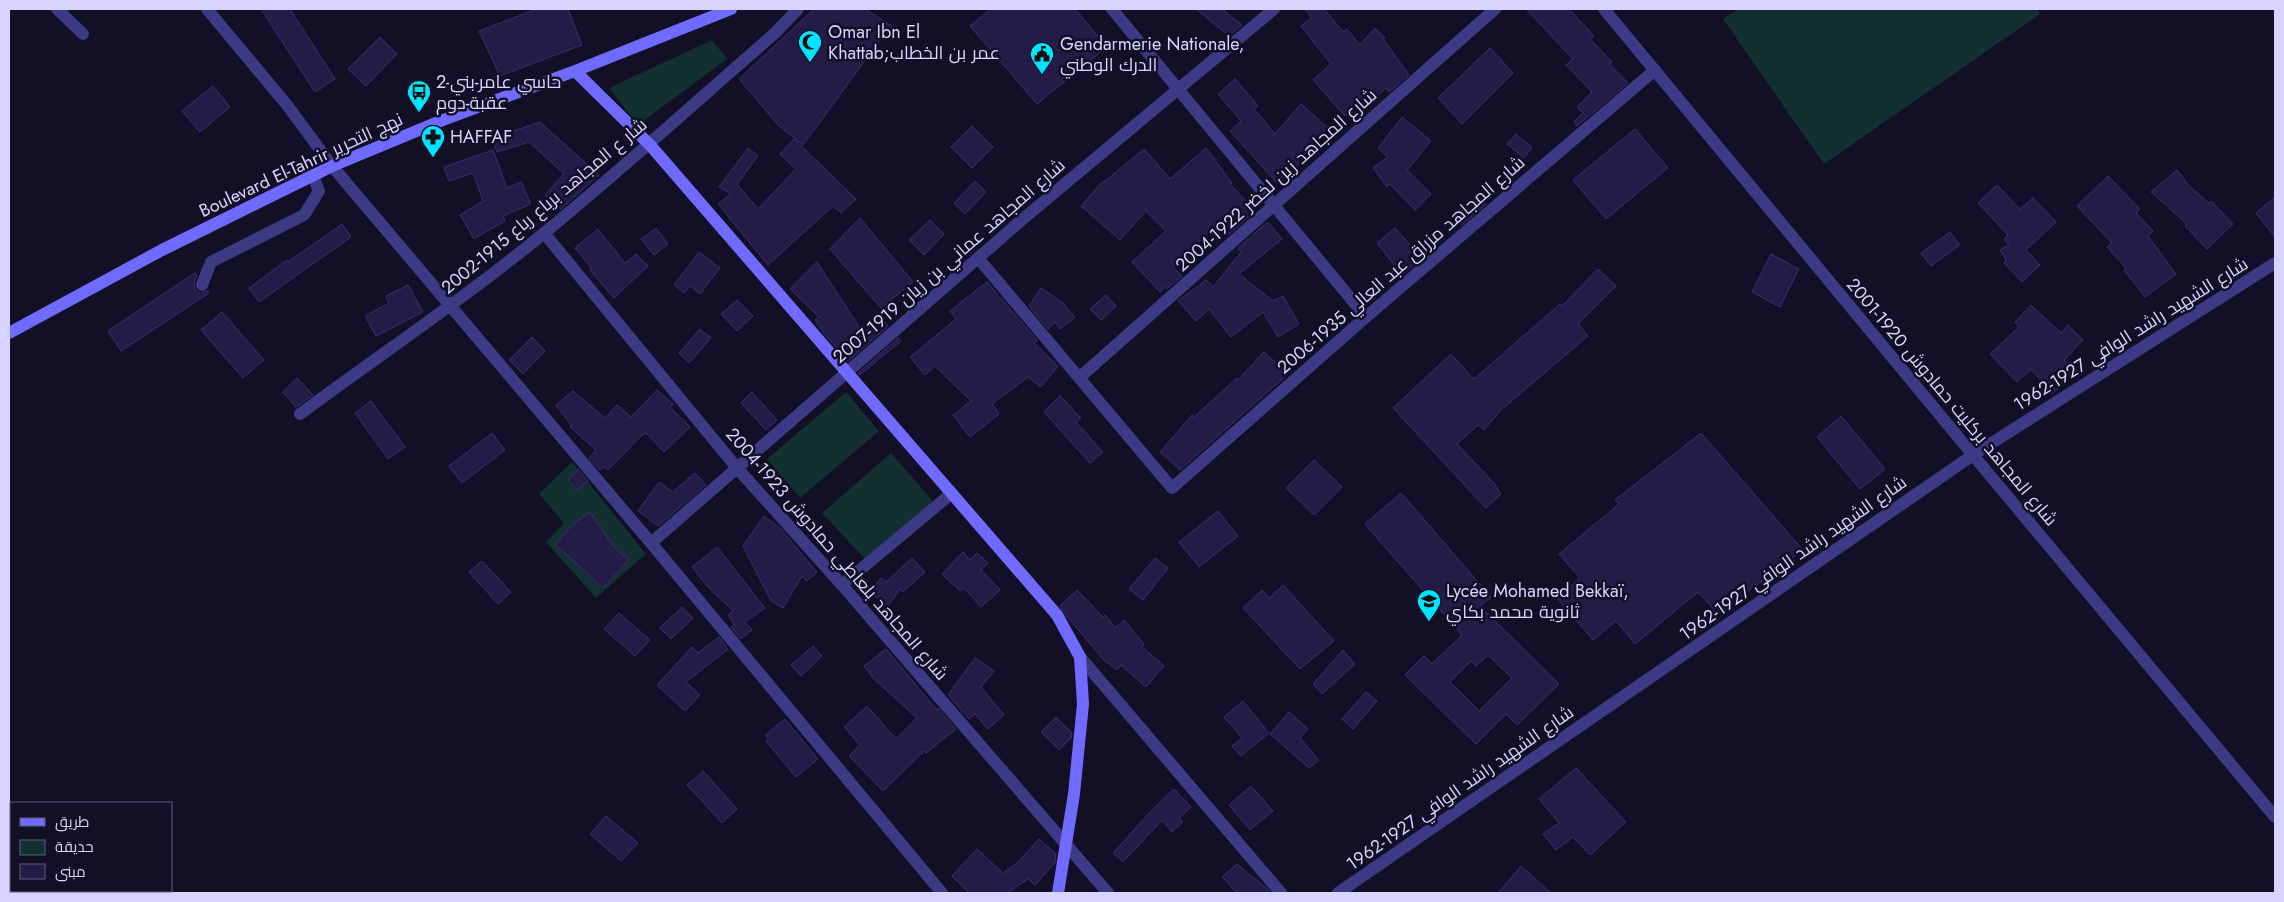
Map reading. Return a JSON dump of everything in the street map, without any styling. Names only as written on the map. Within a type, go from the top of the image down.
[{"type":"main road","name":"Boulevard El-Tahrir نهج التحرير","points":[[9,333],[162,250],[332,166],[443,120],[574,71],[716,12],[731,9]]},
{"type":"main road","points":[[574,71],[648,143],[1057,615],[1080,657],[1083,704],[1074,794],[1058,893]]},
{"type":"street","points":[[57,9],[83,34]]},
{"type":"street","points":[[207,9],[287,105],[332,166],[449,307],[651,543],[942,893]]},
{"type":"street","name":"شار ع المجاهد برباع رباع 1915-2002","points":[[300,414],[449,307],[544,233],[775,33],[798,9]]},
{"type":"street","name":"شارع المجاهد عماني بن زيان 1919-2007","points":[[651,543],[978,258],[1274,9]]},
{"type":"street","name":"شارع المجاهد زين لخضر 1922-2004","points":[[1079,378],[1495,9]]},
{"type":"street","name":"شارع المجاهد بركليت حمادوش 1920-2001","points":[[1604,9],[2275,817]]},
{"type":"street","points":[[1117,10],[1178,89],[1366,317]]},
{"type":"street","name":"شارع المجاهد مزراق عبد العالي 1935-2006","points":[[1079,378],[1172,488],[1366,317],[1655,70]]},
{"type":"street","points":[[202,286],[211,262],[304,215],[318,191],[313,176]]},
{"type":"street","name":"شارع المجاهد بلعاطي حمادوش 1923-2004","points":[[544,233],[737,468],[842,585],[1108,893]]},
{"type":"street","points":[[978,258],[1079,378]]},
{"type":"street","name":"شارع الشهيد راشد الوافي 1927-1962","points":[[1338,893],[1973,455],[2275,263]]},
{"type":"street","points":[[842,585],[952,494]]},
{"type":"street","points":[[1080,657],[1281,893]]},
{"type":"green space","points":[[1738,9],[2037,9],[2040,14],[1824,164],[1723,19]]},
{"type":"green space","points":[[712,40],[727,59],[638,125],[609,88]]},
{"type":"green space","points":[[846,392],[879,431],[800,498],[767,459]]},
{"type":"green space","points":[[891,453],[933,501],[866,560],[822,513]]},
{"type":"green space","points":[[572,462],[646,554],[596,598],[546,542],[564,523],[539,494]]},
{"type":"building","points":[[261,9],[290,9],[335,79],[315,92]]},
{"type":"building","points":[[537,9],[568,9],[582,45],[500,76],[479,31]]},
{"type":"building","name":"Omar Ibn El Khattab;عمر بن الخطاب","points":[[814,9],[865,9],[892,26],[803,145],[778,125],[739,79]]},
{"type":"building","name":"Gendarmerie Nationale, الدرك الوطني","points":[[991,9],[1075,9],[1107,47],[1037,104],[970,26]]},
{"type":"building","points":[[1196,9],[1222,9],[1242,25],[1229,36]]},
{"type":"building","points":[[1305,9],[1324,9],[1343,32],[1347,29],[1360,45],[1375,28],[1385,38],[1383,39],[1409,75],[1389,92],[1386,88],[1366,107],[1361,102],[1345,116],[1313,80],[1331,64],[1301,26],[1312,18]]},
{"type":"building","points":[[1526,9],[1569,9],[1594,36],[1590,39],[1612,62],[1609,64],[1628,83],[1577,126],[1574,122],[1583,113],[1577,107],[1592,92],[1566,65],[1573,59]]},
{"type":"building","points":[[380,37],[397,54],[366,86],[348,69]]},
{"type":"building","points":[[1490,48],[1513,73],[1462,124],[1438,98]]},
{"type":"building","points":[[1235,79],[1258,106],[1254,109],[1275,134],[1301,104],[1328,128],[1295,158],[1300,163],[1277,183],[1230,131],[1241,121],[1218,94]]},
{"type":"building","points":[[213,86],[230,107],[200,132],[182,111]]},
{"type":"building","points":[[1402,117],[1431,141],[1407,170],[1431,194],[1415,210],[1390,184],[1387,187],[1373,168],[1388,157],[1378,148]]},
{"type":"building","points":[[540,122],[599,175],[561,209],[545,195],[564,174],[529,142],[497,152],[492,138]]},
{"type":"building","points":[[972,126],[993,147],[972,168],[951,147]]},
{"type":"building","points":[[1635,129],[1668,168],[1606,219],[1573,180]]},
{"type":"building","points":[[1516,134],[1532,147],[1524,158],[1507,144]]},
{"type":"building","points":[[794,139],[856,199],[841,213],[833,206],[768,265],[718,204],[731,194],[719,187],[748,148],[758,156],[737,184],[758,209],[796,169],[780,154]]},
{"type":"building","points":[[1206,148],[1232,183],[1230,184],[1255,211],[1228,235],[1217,224],[1173,267],[1182,276],[1167,289],[1165,287],[1160,292],[1132,262],[1166,231],[1146,211],[1120,240],[1081,206],[1103,181],[1144,149],[1170,179]]},
{"type":"building","points":[[493,150],[507,188],[521,182],[531,204],[503,216],[505,221],[474,239],[460,215],[483,201],[473,173],[449,181],[444,167]]},
{"type":"building","points":[[2177,170],[2189,186],[2209,203],[2211,201],[2233,224],[2207,249],[2185,226],[2187,224],[2151,192]]},
{"type":"building","points":[[2108,176],[2140,209],[2136,213],[2153,231],[2148,236],[2176,274],[2145,297],[2124,270],[2126,268],[2107,247],[2112,243],[2077,206]]},
{"type":"building","points":[[975,181],[986,192],[965,214],[954,203]]},
{"type":"building","points":[[1997,185],[2020,209],[2033,198],[2056,222],[2026,250],[2040,265],[2022,282],[2004,263],[2006,260],[2000,250],[2009,245],[2004,239],[2008,235],[1978,203]]},
{"type":"building","points":[[2275,197],[2275,237],[2256,213]]},
{"type":"building","points":[[1485,202],[1486,204],[1462,225],[1458,219]]},
{"type":"building","points":[[860,218],[913,282],[881,308],[830,249]]},
{"type":"building","points":[[930,220],[944,234],[924,255],[909,240]]},
{"type":"building","points":[[1266,223],[1269,223],[1282,239],[1239,274],[1273,301],[1283,296],[1299,324],[1278,337],[1263,312],[1231,337],[1209,309],[1196,321],[1178,301],[1206,280],[1213,287],[1241,252],[1238,248]]},
{"type":"building","points":[[342,224],[351,237],[259,302],[249,288],[287,260],[288,262]]},
{"type":"building","points":[[656,228],[668,244],[654,255],[641,239]]},
{"type":"building","points":[[1395,228],[1414,249],[1419,244],[1427,254],[1402,275],[1377,243]]},
{"type":"building","points":[[598,229],[625,263],[636,254],[648,266],[614,298],[590,270],[592,269],[575,248]]},
{"type":"building","points":[[1950,232],[1960,245],[1931,266],[1921,253]]},
{"type":"building","points":[[699,252],[720,268],[700,294],[690,286],[684,293],[674,285]]},
{"type":"building","points":[[1771,254],[1799,269],[1780,307],[1752,292]]},
{"type":"building","points":[[817,262],[863,333],[882,318],[888,326],[848,361],[825,335],[815,320],[819,317],[790,289]]},
{"type":"building","points":[[1598,269],[1616,286],[1578,324],[1588,336],[1501,410],[1484,430],[1478,425],[1457,444],[1494,483],[1501,494],[1486,508],[1393,408],[1451,354],[1474,379],[1560,304],[1562,306]]},
{"type":"building","points":[[195,273],[197,275],[194,283],[195,290],[200,293],[208,291],[209,293],[121,351],[108,331]]},
{"type":"building","points":[[987,282],[1037,340],[1034,343],[1058,366],[1041,387],[1028,377],[992,404],[999,414],[970,437],[953,415],[971,401],[935,366],[925,375],[910,357],[956,319],[950,311]]},
{"type":"building","points":[[408,285],[423,312],[376,336],[365,316],[389,303],[386,296]]},
{"type":"building","points":[[1041,288],[1062,302],[1075,317],[1060,329],[1055,322],[1048,329],[1029,306]]},
{"type":"building","points":[[1106,295],[1116,306],[1101,320],[1090,309]]},
{"type":"building","points":[[737,300],[753,316],[737,331],[721,314]]},
{"type":"building","points":[[2031,305],[2061,333],[2068,325],[2083,340],[2064,360],[2076,373],[2052,394],[2031,369],[2017,382],[1990,354],[2019,327],[2015,322]]},
{"type":"building","points":[[222,312],[264,360],[243,378],[201,330]]},
{"type":"building","points":[[700,329],[711,338],[689,363],[679,353]]},
{"type":"building","points":[[532,337],[545,351],[523,374],[509,360]]},
{"type":"building","points":[[898,338],[901,341],[860,375],[858,373]]},
{"type":"building","points":[[1264,352],[1288,374],[1180,470],[1160,452],[1192,415],[1194,417],[1237,378],[1238,380]]},
{"type":"building","points":[[297,378],[313,395],[296,407],[283,392]]},
{"type":"building","points":[[657,390],[673,404],[670,407],[690,427],[664,452],[646,433],[642,435],[608,470],[604,467],[600,470],[589,458],[596,450],[570,427],[571,425],[556,405],[573,391],[605,418],[617,405],[631,417]]},
{"type":"building","points":[[752,392],[777,420],[766,430],[741,403]]},
{"type":"building","points":[[1060,396],[1081,418],[1076,422],[1103,452],[1090,463],[1044,412]]},
{"type":"building","points":[[371,401],[405,447],[388,459],[355,413]]},
{"type":"building","points":[[1841,416],[1885,469],[1860,489],[1817,437]]},
{"type":"building","points":[[492,433],[505,450],[462,483],[449,466]]},
{"type":"building","points":[[1701,433],[1803,550],[1718,614],[1698,592],[1635,644],[1616,621],[1593,640],[1557,598],[1580,578],[1559,554],[1619,504],[1615,500]]},
{"type":"building","points":[[1314,460],[1342,487],[1314,515],[1286,488]]},
{"type":"building","points":[[578,469],[588,481],[577,490],[568,480]]},
{"type":"building","points":[[695,473],[706,485],[658,526],[638,511],[659,482],[673,492]]},
{"type":"building","points":[[1401,493],[1491,597],[1480,606],[1559,684],[1517,725],[1506,714],[1476,744],[1405,675],[1424,656],[1432,664],[1462,635],[1365,524]],"holes":[[[1488,655],[1512,678],[1479,711],[1450,682],[1471,661],[1476,666]]]},
{"type":"building","points":[[1218,511],[1238,536],[1199,567],[1179,542]]},
{"type":"building","points":[[590,512],[614,547],[629,560],[603,588],[555,544],[573,524]]},
{"type":"building","points":[[764,516],[780,528],[817,572],[807,581],[802,576],[783,608],[771,601],[743,546]]},
{"type":"building","points":[[717,547],[765,608],[745,622],[752,630],[741,639],[731,627],[734,624],[728,615],[733,611],[708,587],[692,567]]},
{"type":"building","points":[[963,552],[970,560],[977,553],[988,563],[981,570],[1000,590],[981,607],[964,588],[960,591],[942,574]]},
{"type":"building","points":[[912,558],[925,572],[903,592],[900,589],[888,606],[870,592],[881,578],[886,582]]},
{"type":"building","points":[[1155,558],[1168,568],[1143,600],[1129,589]]},
{"type":"building","points":[[482,561],[511,592],[498,604],[469,572]]},
{"type":"building","points":[[1283,585],[1334,641],[1300,669],[1243,608],[1262,590],[1269,598]]},
{"type":"building","points":[[1077,590],[1103,617],[1105,615],[1115,628],[1124,620],[1144,644],[1142,647],[1164,666],[1146,687],[1121,665],[1117,670],[1104,660],[1067,617],[1060,606]]},
{"type":"building","points":[[682,607],[693,618],[671,639],[660,628]]},
{"type":"building","points":[[619,613],[650,640],[635,656],[604,629]]},
{"type":"building","points":[[719,637],[728,649],[686,682],[700,695],[685,711],[657,685],[692,647],[698,653]]},
{"type":"building","points":[[813,646],[822,656],[801,676],[791,665]]},
{"type":"building","points":[[886,649],[937,710],[938,708],[956,729],[926,753],[924,751],[883,791],[849,756],[860,745],[844,727],[867,706],[896,739],[917,718],[874,679],[864,666]]},
{"type":"building","points":[[1343,650],[1355,664],[1322,694],[1313,684]]},
{"type":"building","points":[[975,658],[994,671],[981,687],[1004,715],[988,729],[975,714],[969,719],[948,695]]},
{"type":"building","points":[[1366,692],[1377,701],[1353,729],[1342,719]]},
{"type":"building","points":[[1243,701],[1269,733],[1241,756],[1232,746],[1242,738],[1224,717]]},
{"type":"building","points":[[1289,712],[1308,729],[1300,738],[1319,760],[1309,768],[1270,734]]},
{"type":"building","points":[[1056,717],[1072,733],[1071,738],[1059,750],[1041,732]]},
{"type":"building","points":[[785,719],[818,759],[796,777],[766,741],[768,739],[765,735]]},
{"type":"building","points":[[1576,768],[1626,822],[1590,855],[1573,837],[1556,850],[1543,834],[1559,823],[1539,799]]},
{"type":"building","points":[[703,771],[737,809],[722,823],[687,785]]},
{"type":"building","points":[[1251,786],[1273,811],[1250,830],[1229,805]]},
{"type":"building","points":[[1174,789],[1191,807],[1179,818],[1183,822],[1172,832],[1162,820],[1123,862],[1113,853]]},
{"type":"building","points":[[606,816],[638,843],[621,861],[590,834]]},
{"type":"building","points":[[1039,839],[1056,854],[1055,863],[1035,885],[1028,879],[1007,893],[969,893],[952,876],[977,849],[1003,873],[1018,862]]},
{"type":"building","points":[[1237,864],[1271,893],[1237,893],[1222,877]]},
{"type":"building","points":[[1521,866],[1551,893],[1498,893]]},
{"type":"place","name":"Omar Ibn El Khattab;عمر بن الخطاب","points":[[810,63]]},
{"type":"place","name":"Gendarmerie Nationale, الدرك الوطني","points":[[1042,75]]},
{"type":"place","name":"2-حاسي عامر-بني عقبة-دوم","points":[[419,113]]},
{"type":"place","name":"HAFFAF","points":[[433,158]]},
{"type":"place","name":"Lycée Mohamed Bekkaï, ثانوية محمد بكاي","points":[[1429,622]]}]
